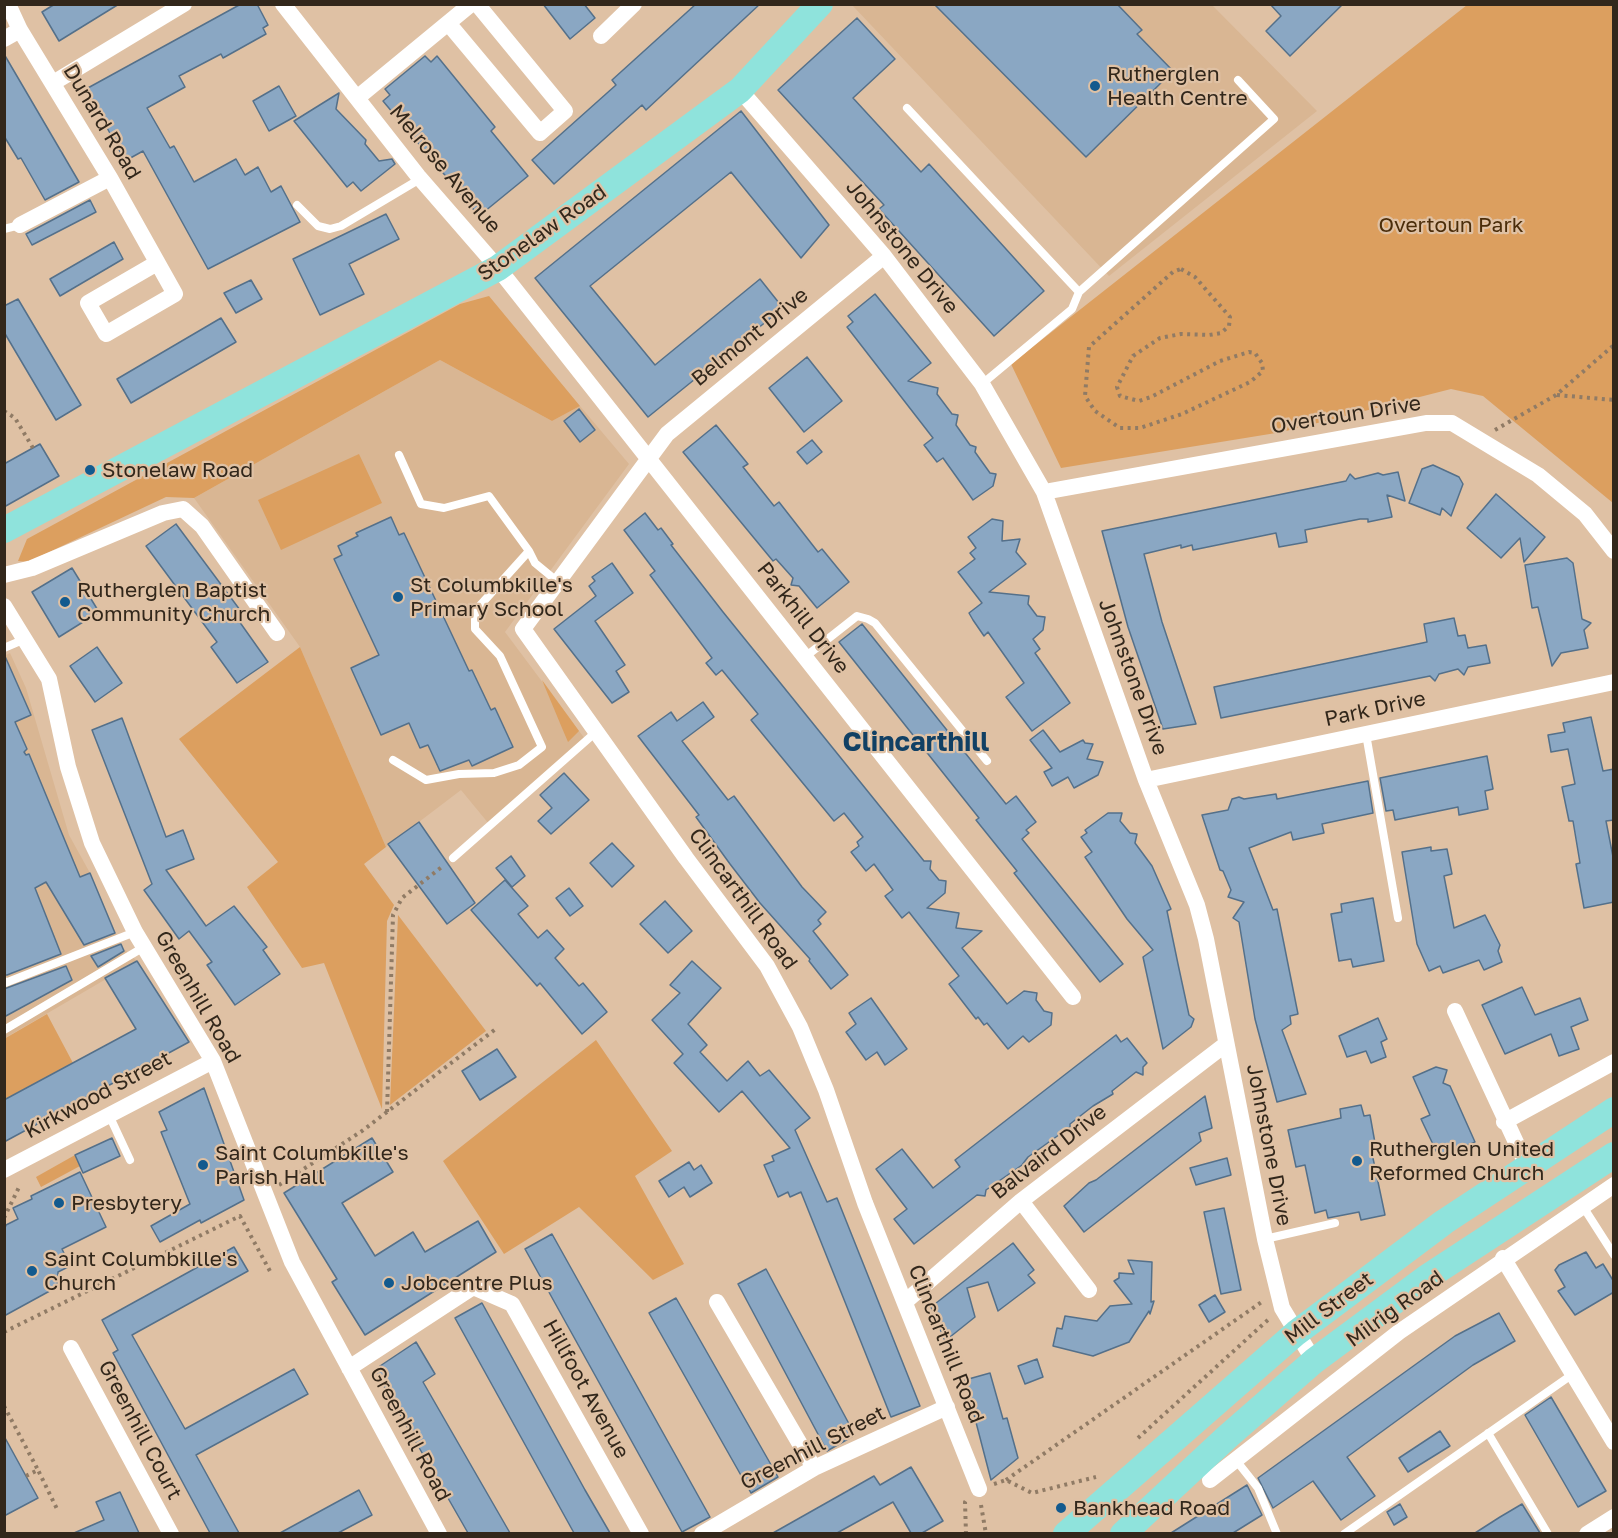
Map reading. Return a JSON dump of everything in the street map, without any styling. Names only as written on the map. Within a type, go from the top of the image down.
[{"type":"main road","name":"Stonelaw Road","points":[[4,530],[498,268],[740,90],[820,4]]},
{"type":"main road","name":"Mill Street","points":[[1066,1533],[1296,1333],[1444,1222],[1614,1110]]},
{"type":"main road","name":"Mill Street","points":[[1124,1533],[1227,1437],[1314,1361],[1426,1278],[1614,1155]]},
{"type":"street","name":"Dunard Road","points":[[8,4],[20,30],[110,178],[175,294],[106,334],[88,303],[157,263]]},
{"type":"street","points":[[53,83],[184,4]]},
{"type":"street","name":"Melrose Avenue","points":[[283,4],[420,179],[498,268]]},
{"type":"street","name":"Melrose Avenue","points":[[357,98],[471,4]]},
{"type":"street","points":[[448,23],[540,133],[565,111],[477,4]]},
{"type":"street","points":[[601,36],[630,6]]},
{"type":"street","points":[[4,39],[20,30]]},
{"type":"street","name":"Johnstone Drive","points":[[740,90],[884,256],[982,384],[1044,492],[1146,780],[1197,905],[1206,939],[1265,1239],[1282,1308],[1314,1361]]},
{"type":"street","points":[[12,227],[110,178]]},
{"type":"street","name":"Belmont Drive","points":[[648,457],[667,434],[884,256]]},
{"type":"street","name":"Parkhill Drive","points":[[498,268],[1073,997]]},
{"type":"street","name":"Overtoun Drive","points":[[1044,492],[1426,423],[1452,423],[1538,475],[1585,514],[1614,551]]},
{"type":"street","name":"Clincarthill Road","points":[[648,457],[523,629],[767,966],[795,1017],[826,1090],[865,1203],[979,1489]]},
{"type":"street","points":[[4,575],[32,568],[163,513],[183,509],[202,526],[277,633]]},
{"type":"street","name":"Greenhill Road","points":[[4,606],[26,639],[48,679],[68,767],[92,843],[135,932],[213,1061],[292,1262],[439,1533]]},
{"type":"street","name":"Park Drive","points":[[1146,780],[1614,682]]},
{"type":"street","points":[[1455,1011],[1504,1122],[1527,1167]]},
{"type":"street","name":"Balvaird Drive","points":[[905,1302],[1021,1201],[1226,1044]]},
{"type":"street","name":"Kirkwood Street","points":[[4,1170],[213,1061]]},
{"type":"street","points":[[1504,1122],[1614,1062]]},
{"type":"street","name":"Milrig Road","points":[[1210,1480],[1235,1458],[1399,1332],[1503,1258],[1614,1185]]},
{"type":"street","points":[[1021,1201],[1089,1290]]},
{"type":"street","points":[[1503,1258],[1614,1442]]},
{"type":"street","name":"Hillfoot Avenue","points":[[349,1368],[473,1287],[512,1304],[641,1533]]},
{"type":"street","points":[[717,1302],[814,1468]]},
{"type":"street","name":"Greenhill Court","points":[[70,1348],[171,1533]]},
{"type":"street","name":"Greenhill Street","points":[[702,1533],[814,1468],[947,1407]]},
{"type":"street","points":[[1587,1533],[1614,1517]]},
{"type":"lane","points":[[982,384],[1072,309],[1079,291],[1274,119],[1238,80]]},
{"type":"lane","points":[[907,108],[1079,291]]},
{"type":"lane","points":[[297,205],[318,226],[330,229],[341,226],[420,179]]},
{"type":"lane","points":[[399,455],[421,504],[444,508],[489,496],[535,562],[558,582]]},
{"type":"lane","points":[[393,760],[426,780],[459,774],[494,773],[519,765],[542,747],[500,656],[475,629],[475,611],[529,551]]},
{"type":"lane","points":[[805,657],[858,616],[868,619],[874,623],[987,761]]},
{"type":"lane","points":[[4,648],[26,639]]},
{"type":"lane","points":[[453,858],[596,732]]},
{"type":"lane","points":[[1366,734],[1398,918]]},
{"type":"lane","points":[[4,981],[5,983],[135,932]]},
{"type":"lane","points":[[4,1030],[144,947]]},
{"type":"lane","points":[[109,1115],[130,1160]]},
{"type":"lane","points":[[1582,1204],[1614,1255]]},
{"type":"lane","points":[[1265,1239],[1335,1223]]},
{"type":"lane","points":[[1344,1533],[1573,1374]]},
{"type":"lane","points":[[1488,1433],[1548,1533]]},
{"type":"lane","points":[[1235,1458],[1258,1488],[1271,1513],[1277,1533]]},
{"type":"path","points":[[1181,269],[1195,277],[1230,317],[1229,326],[1221,333],[1180,334],[1160,338],[1133,356],[1117,387],[1120,396],[1139,401],[1151,397],[1220,361],[1249,352],[1255,353],[1262,363],[1263,371],[1250,382],[1182,414],[1140,428],[1124,429],[1106,421],[1095,411],[1086,396],[1089,347],[1101,334],[1173,272],[1181,269]]},
{"type":"path","points":[[1480,438],[1556,395],[1614,345]]},
{"type":"path","points":[[1556,395],[1614,400]]},
{"type":"path","points":[[4,411],[15,418],[33,448]]},
{"type":"path","points":[[387,1113],[393,915],[402,898],[453,858]]},
{"type":"path","points":[[266,1194],[387,1113],[497,1028]]},
{"type":"path","points":[[4,1218],[20,1185]]},
{"type":"path","points":[[4,1332],[240,1216],[271,1273]]},
{"type":"path","points":[[966,1533],[964,1502],[979,1489],[1006,1480],[1278,1290]]},
{"type":"path","points":[[4,1406],[58,1511]]},
{"type":"path","points":[[26,1476],[38,1470]]},
{"type":"path","points":[[1006,1480],[1032,1493],[1096,1477]]},
{"type":"path","points":[[979,1489],[986,1533]]},
{"type":"shaded area","points":[[852,5],[1212,5],[1317,111],[1109,276]]},
{"type":"shaded area","name":"St Columbkille's Primary School","points":[[440,360],[552,421],[580,406],[629,464],[505,632],[585,739],[489,824],[461,790],[386,847],[300,647],[194,498]]},
{"type":"shaded area","points":[[10,653],[26,688],[69,835],[90,873],[122,947],[137,961],[5,1038],[4,656]]},
{"type":"green space","name":"Overtoun Park","points":[[1467,5],[1613,5],[1613,503],[1483,396],[1451,389],[1282,432],[1061,468],[1011,364]]},
{"type":"green space","points":[[489,296],[580,406],[552,421],[440,360],[194,498],[166,497],[28,562],[18,561],[27,539],[460,304]]},
{"type":"green space","points":[[359,454],[382,503],[281,550],[258,500]]},
{"type":"green space","points":[[300,647],[386,847],[364,864],[394,905],[387,921],[382,1109],[324,963],[302,968],[247,887],[278,862],[179,739]]},
{"type":"green space","points":[[542,680],[579,731],[568,742],[562,728]]},
{"type":"green space","points":[[398,915],[486,1031],[390,1105]]},
{"type":"green space","points":[[47,1014],[73,1063],[5,1100],[4,1039]]},
{"type":"green space","points":[[596,1040],[672,1151],[635,1176],[684,1264],[653,1280],[579,1207],[504,1254],[443,1161]]},
{"type":"green space","points":[[75,1155],[80,1166],[41,1187],[36,1177]]},
{"type":"building","points":[[55,4],[119,4],[59,41],[42,12]]},
{"type":"building","points":[[241,4],[257,4],[268,25],[263,28],[266,34],[223,58],[221,54],[179,76],[185,87],[147,108],[170,148],[174,146],[194,182],[236,159],[245,175],[258,167],[271,192],[281,186],[300,222],[208,269],[143,151],[125,161],[86,89]]},
{"type":"building","points":[[543,4],[584,4],[595,18],[570,39]]},
{"type":"building","points":[[696,4],[760,4],[646,110],[642,105],[554,184],[532,160],[616,85],[612,80]]},
{"type":"building","name":"Rutherglen Health Centre","points":[[934,4],[1117,4],[1142,30],[1137,34],[1173,71],[1086,157]]},
{"type":"building","points":[[1270,4],[1343,4],[1290,56],[1266,31],[1281,16]]},
{"type":"building","points":[[857,18],[895,59],[853,98],[921,172],[929,164],[1044,291],[994,336],[879,209],[884,205],[778,90]]},
{"type":"building","points":[[4,54],[79,182],[45,200],[21,158],[18,159],[4,136]]},
{"type":"building","points":[[425,56],[431,62],[437,56],[495,127],[491,131],[528,176],[479,216],[383,101],[390,95],[385,89]]},
{"type":"building","points":[[279,86],[296,116],[269,131],[253,101]]},
{"type":"building","points":[[339,93],[336,109],[366,140],[365,144],[379,161],[392,159],[395,164],[361,191],[353,182],[347,187],[294,121]]},
{"type":"building","points":[[741,111],[829,225],[801,258],[731,172],[590,286],[655,365],[760,279],[783,308],[648,417],[535,278]]},
{"type":"building","points":[[90,200],[96,212],[32,245],[26,234]]},
{"type":"building","points":[[386,214],[399,239],[349,264],[364,294],[320,315],[293,259]]},
{"type":"building","points":[[114,242],[123,259],[60,296],[50,279]]},
{"type":"building","points":[[251,280],[262,299],[236,313],[224,293]]},
{"type":"building","points":[[875,294],[931,363],[908,381],[938,388],[937,394],[952,414],[958,415],[956,425],[970,445],[976,447],[975,452],[990,473],[996,474],[993,486],[973,500],[943,458],[937,462],[924,445],[933,438],[847,327],[853,322],[848,316]]},
{"type":"building","points":[[18,299],[81,405],[56,420],[4,332],[4,306]]},
{"type":"building","points":[[221,318],[236,342],[131,403],[117,379]]},
{"type":"building","points":[[807,357],[842,401],[804,432],[769,388]]},
{"type":"building","points":[[579,409],[595,430],[580,442],[564,421]]},
{"type":"building","points":[[716,425],[748,464],[743,467],[774,506],[779,502],[818,552],[822,549],[849,582],[817,608],[799,586],[791,585],[793,578],[776,559],[773,561],[683,452]]},
{"type":"building","points":[[812,440],[822,452],[807,464],[797,452]]},
{"type":"building","points":[[40,444],[59,476],[4,507],[4,464]]},
{"type":"building","points":[[1433,465],[1459,477],[1463,484],[1451,516],[1442,508],[1440,515],[1409,503],[1422,469]]},
{"type":"building","points":[[1398,472],[1405,501],[1387,495],[1392,517],[1368,522],[1368,519],[1360,519],[1305,530],[1307,542],[1279,547],[1276,533],[1193,550],[1192,545],[1181,548],[1181,545],[1144,554],[1162,622],[1196,724],[1163,729],[1128,627],[1102,531],[1346,481],[1350,474],[1355,479],[1378,473],[1383,475]]},
{"type":"building","points":[[1496,494],[1545,537],[1524,562],[1520,538],[1501,558],[1467,528]]},
{"type":"building","points":[[645,513],[658,530],[661,528],[673,544],[671,545],[723,612],[924,861],[931,861],[930,869],[939,880],[946,881],[945,893],[927,908],[959,913],[956,928],[982,931],[962,948],[1007,1004],[1024,991],[1037,993],[1036,1000],[1044,1011],[1052,1013],[1051,1025],[1029,1042],[1023,1036],[1008,1049],[987,1023],[984,1025],[978,1017],[976,1019],[949,984],[959,976],[909,912],[902,918],[885,896],[893,890],[874,864],[866,871],[851,852],[859,846],[857,842],[863,837],[844,813],[834,821],[751,720],[758,714],[722,670],[716,675],[706,663],[712,658],[650,575],[655,571],[624,530]]},
{"type":"building","points":[[391,517],[399,535],[404,533],[469,671],[472,670],[491,710],[495,708],[513,747],[472,766],[469,760],[440,771],[428,745],[420,748],[409,723],[381,735],[351,668],[379,655],[334,559],[342,555],[338,546],[358,536],[356,533]]},
{"type":"building","points":[[992,519],[1003,521],[1002,541],[1020,539],[1016,552],[1026,564],[989,592],[1029,596],[1028,604],[1037,616],[1045,617],[1043,630],[1033,639],[1040,649],[1035,653],[1070,703],[1032,731],[1006,697],[1024,683],[988,632],[984,636],[973,620],[969,613],[982,603],[958,572],[975,559],[970,553],[976,548],[968,537]]},
{"type":"building","points":[[176,524],[240,610],[234,614],[268,662],[237,683],[211,647],[217,642],[146,546]]},
{"type":"building","points":[[1567,558],[1573,563],[1582,619],[1591,623],[1584,630],[1588,648],[1561,653],[1552,666],[1538,607],[1532,608],[1525,565]]},
{"type":"building","points":[[612,563],[633,593],[595,621],[625,665],[616,671],[629,692],[612,703],[554,629],[596,596],[589,586],[595,581],[592,577]]},
{"type":"building","name":"Rutherglen Baptist Community Church","points":[[72,568],[99,612],[59,637],[32,592]]},
{"type":"building","points":[[1454,618],[1458,636],[1465,635],[1468,648],[1486,645],[1490,663],[1468,667],[1464,675],[1458,669],[1439,674],[1435,681],[1430,676],[1221,718],[1214,687],[1427,642],[1424,624]]},
{"type":"building","points":[[862,624],[1006,804],[1016,796],[1036,822],[1026,830],[1029,833],[1022,839],[1123,964],[1100,982],[1014,873],[1017,871],[976,820],[979,818],[839,642]]},
{"type":"building","points":[[97,647],[122,683],[95,702],[70,666]]},
{"type":"building","points":[[4,654],[31,715],[15,722],[27,749],[24,752],[26,755],[29,754],[80,877],[90,873],[115,933],[84,945],[46,882],[35,888],[61,954],[7,975],[4,975]]},
{"type":"building","points":[[703,702],[714,717],[682,741],[728,800],[734,796],[802,887],[826,912],[818,920],[821,924],[813,931],[848,975],[831,989],[809,961],[810,959],[760,903],[730,864],[696,817],[699,815],[638,736],[671,712],[677,721]]},
{"type":"building","points":[[1591,717],[1603,771],[1614,769],[1614,820],[1606,821],[1614,862],[1614,902],[1584,908],[1576,864],[1580,863],[1573,821],[1569,821],[1562,787],[1575,784],[1568,749],[1551,752],[1548,735],[1565,732],[1563,723]]},
{"type":"building","points":[[122,718],[166,837],[183,830],[194,859],[166,870],[206,926],[234,906],[267,947],[263,950],[280,974],[235,1005],[207,965],[212,962],[189,931],[179,939],[144,890],[152,884],[92,730]]},
{"type":"building","points":[[1043,730],[1060,752],[1083,740],[1085,743],[1093,744],[1087,759],[1103,762],[1098,775],[1074,788],[1068,777],[1052,786],[1044,772],[1052,768],[1030,740]]},
{"type":"building","points":[[1487,756],[1493,789],[1485,791],[1488,809],[1459,815],[1458,807],[1395,820],[1393,810],[1386,811],[1380,778]]},
{"type":"building","points":[[564,773],[589,800],[551,834],[538,821],[552,808],[540,795]]},
{"type":"building","points":[[1368,781],[1373,813],[1322,824],[1324,833],[1293,840],[1291,832],[1249,848],[1273,910],[1277,909],[1298,1014],[1290,1016],[1291,1024],[1282,1030],[1306,1094],[1277,1102],[1255,1019],[1239,922],[1233,918],[1244,902],[1228,897],[1231,890],[1223,871],[1220,870],[1202,815],[1228,810],[1232,799],[1239,797],[1244,799],[1276,794],[1277,799]]},
{"type":"building","points":[[1108,813],[1122,813],[1120,821],[1130,833],[1137,834],[1135,843],[1152,866],[1171,909],[1167,911],[1178,964],[1189,1015],[1194,1019],[1191,1027],[1163,1049],[1143,957],[1153,950],[1127,919],[1085,857],[1092,852],[1081,837],[1087,833],[1085,830]]},
{"type":"building","points":[[419,822],[475,903],[447,924],[388,844]]},
{"type":"building","points":[[612,843],[634,866],[612,887],[590,863]]},
{"type":"building","points":[[1431,847],[1431,851],[1447,849],[1452,874],[1444,876],[1454,928],[1485,915],[1500,945],[1498,951],[1502,962],[1484,970],[1479,960],[1443,973],[1440,966],[1429,971],[1417,944],[1402,852]]},
{"type":"building","points":[[511,856],[525,876],[512,887],[496,868]]},
{"type":"building","points":[[505,880],[528,906],[518,914],[538,938],[547,930],[564,949],[555,958],[579,986],[583,983],[607,1012],[582,1034],[540,983],[537,986],[471,910]]},
{"type":"building","points":[[569,888],[583,906],[570,916],[556,898]]},
{"type":"building","points":[[1373,898],[1384,961],[1353,967],[1351,959],[1339,961],[1331,914],[1342,912],[1341,904]]},
{"type":"building","points":[[665,901],[692,931],[668,953],[640,924]]},
{"type":"building","points":[[121,944],[124,951],[98,967],[91,956]]},
{"type":"building","points":[[137,961],[189,1042],[4,1142],[4,1100],[136,1029],[105,978]]},
{"type":"building","points":[[692,961],[721,988],[688,1024],[707,1045],[700,1052],[727,1081],[748,1061],[760,1076],[769,1070],[810,1118],[795,1130],[827,1202],[837,1198],[920,1406],[891,1417],[801,1192],[790,1197],[788,1192],[778,1197],[764,1165],[774,1161],[772,1156],[790,1148],[742,1091],[719,1112],[674,1063],[683,1054],[652,1020],[680,993],[670,985]]},
{"type":"building","points":[[66,966],[72,980],[4,1017],[4,989]]},
{"type":"building","points":[[1522,987],[1535,1015],[1580,998],[1588,1020],[1571,1027],[1579,1049],[1559,1056],[1551,1034],[1505,1054],[1482,1005]]},
{"type":"building","points":[[871,998],[907,1049],[885,1065],[877,1052],[866,1060],[846,1032],[856,1024],[849,1013]]},
{"type":"building","points":[[1378,1018],[1387,1039],[1381,1042],[1386,1057],[1371,1063],[1366,1051],[1347,1057],[1339,1036]]},
{"type":"building","points":[[1116,1035],[1121,1042],[1127,1038],[1147,1063],[1143,1067],[1143,1075],[1136,1072],[1112,1091],[1113,1094],[1093,1106],[1070,1124],[1070,1127],[1028,1157],[1022,1165],[986,1190],[985,1196],[977,1195],[914,1244],[894,1219],[907,1209],[876,1169],[902,1149],[933,1188],[960,1167],[955,1160]]},
{"type":"building","points":[[497,1049],[516,1077],[480,1100],[462,1071]]},
{"type":"building","points":[[1436,1067],[1447,1070],[1443,1083],[1450,1086],[1475,1142],[1439,1157],[1421,1119],[1430,1115],[1413,1077]]},
{"type":"building","name":"Saint Columbkille's Parish Hall","points":[[204,1088],[244,1200],[160,1242],[151,1226],[190,1204],[161,1132],[167,1130],[159,1112]]},
{"type":"building","points":[[1205,1096],[1212,1128],[1199,1133],[1201,1141],[1084,1232],[1064,1206],[1089,1183]]},
{"type":"building","name":"Rutherglen United Reformed Church","points":[[1361,1105],[1364,1116],[1370,1115],[1375,1143],[1370,1144],[1385,1215],[1361,1220],[1359,1212],[1328,1218],[1326,1210],[1315,1213],[1305,1165],[1296,1167],[1288,1130],[1341,1118],[1340,1109]]},
{"type":"building","points":[[112,1138],[120,1156],[83,1173],[75,1155]]},
{"type":"building","points":[[372,1138],[393,1172],[342,1203],[375,1256],[413,1232],[425,1252],[478,1221],[496,1252],[365,1335],[332,1282],[337,1279],[284,1193]]},
{"type":"building","points":[[1227,1158],[1231,1175],[1196,1185],[1190,1168]]},
{"type":"building","points":[[689,1162],[694,1170],[701,1165],[712,1183],[690,1197],[684,1187],[669,1197],[659,1181]]},
{"type":"building","points":[[80,1172],[106,1227],[62,1249],[70,1266],[58,1272],[57,1287],[4,1316],[4,1231],[6,1225],[18,1219],[13,1208],[32,1199],[31,1196]]},
{"type":"building","points":[[1224,1208],[1241,1290],[1221,1294],[1204,1212]]},
{"type":"building","points":[[552,1234],[710,1517],[682,1532],[525,1249]]},
{"type":"building","points":[[1013,1243],[1034,1270],[1028,1275],[1035,1283],[998,1311],[988,1282],[967,1288],[975,1317],[945,1341],[931,1307]]},
{"type":"building","points":[[234,1247],[248,1271],[132,1335],[185,1429],[294,1369],[308,1394],[196,1455],[239,1533],[210,1533],[113,1353],[118,1350],[102,1320]]},
{"type":"building","points":[[1586,1252],[1596,1268],[1603,1264],[1614,1282],[1614,1292],[1575,1315],[1558,1291],[1565,1287],[1555,1270],[1559,1265]]},
{"type":"building","points":[[1128,1260],[1152,1262],[1151,1302],[1154,1301],[1150,1314],[1149,1311],[1129,1342],[1093,1356],[1053,1346],[1057,1328],[1062,1329],[1065,1316],[1097,1321],[1110,1306],[1132,1304],[1114,1281],[1119,1278],[1119,1273],[1134,1274]]},
{"type":"building","points":[[766,1269],[855,1435],[827,1451],[738,1284]]},
{"type":"building","points":[[1215,1295],[1225,1312],[1209,1322],[1199,1305]]},
{"type":"building","points":[[676,1298],[778,1477],[751,1493],[649,1313]]},
{"type":"building","points":[[482,1303],[610,1533],[574,1533],[455,1318]]},
{"type":"building","points":[[1499,1313],[1515,1341],[1473,1365],[1347,1457],[1375,1496],[1341,1520],[1313,1481],[1273,1508],[1258,1478],[1455,1336]]},
{"type":"building","points":[[416,1342],[435,1374],[423,1382],[510,1533],[468,1533],[376,1372],[380,1366]]},
{"type":"building","points":[[1037,1359],[1043,1377],[1025,1384],[1018,1366]]},
{"type":"building","points":[[990,1373],[1003,1419],[1007,1418],[1018,1458],[991,1480],[965,1380]]},
{"type":"building","points":[[1551,1397],[1606,1491],[1578,1507],[1525,1415]]},
{"type":"building","points":[[1440,1431],[1450,1446],[1408,1472],[1399,1458]]},
{"type":"building","points":[[4,1436],[38,1498],[4,1516]]},
{"type":"building","points":[[911,1467],[943,1521],[922,1533],[911,1533],[893,1502],[837,1533],[773,1533],[874,1476],[880,1485]]},
{"type":"building","points":[[1247,1485],[1262,1515],[1233,1533],[1171,1533]]},
{"type":"building","points":[[359,1490],[372,1515],[338,1533],[280,1533]]},
{"type":"building","points":[[120,1492],[139,1533],[74,1533],[104,1520],[96,1502]]},
{"type":"building","points":[[1400,1504],[1407,1517],[1394,1525],[1387,1512]]},
{"type":"building","points":[[1522,1504],[1540,1533],[1475,1533],[1500,1517]]},
{"type":"place","name":"Rutherglen Health Centre","points":[[1095,86]]},
{"type":"place","name":"Stonelaw Road","points":[[90,470]]},
{"type":"place","name":"St Columbkille's Primary School","points":[[398,597]]},
{"type":"place","name":"Rutherglen Baptist Community Church","points":[[65,602]]},
{"type":"place","name":"Rutherglen United Reformed Church","points":[[1357,1161]]},
{"type":"place","name":"Saint Columbkille's Parish Hall","points":[[203,1165]]},
{"type":"place","name":"Presbytery","points":[[59,1203]]},
{"type":"place","name":"Saint Columbkille's Church","points":[[32,1271]]},
{"type":"place","name":"Jobcentre Plus","points":[[389,1283]]},
{"type":"place","name":"Bankhead Road","points":[[1061,1508]]},
{"type":"district","name":"Clincarthill","points":[[916,742]]}]
